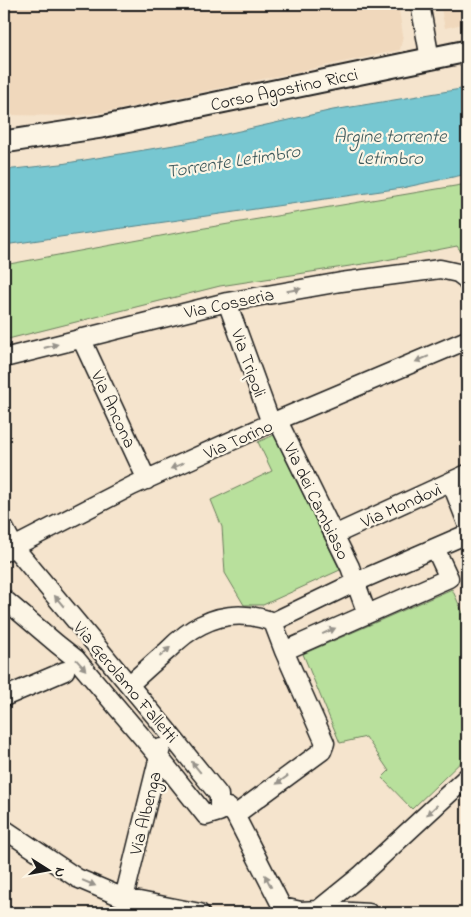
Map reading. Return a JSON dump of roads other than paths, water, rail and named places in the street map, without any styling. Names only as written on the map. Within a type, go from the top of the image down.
[{"type":"main road","name":"Corso Agostino Ricci","points":[[4,142],[101,127],[467,51]]},
{"type":"main road","name":"Corso Agostino Ricci","points":[[4,126],[101,127]]},
{"type":"street","points":[[420,4],[430,59]]},
{"type":"street","name":"Via Cosseria","points":[[4,358],[227,302],[340,282],[440,269],[463,277]]},
{"type":"street","name":"Via Tripoli","points":[[227,302],[274,422]]},
{"type":"street","name":"Via Ancona","points":[[81,338],[147,480]]},
{"type":"street","name":"Via Torino","points":[[9,549],[147,480],[274,422],[467,340]]},
{"type":"street","name":"Via dei Cambiaso","points":[[274,422],[334,535],[356,582],[367,614]]},
{"type":"street","name":"Via Mondovì","points":[[334,535],[467,474]]},
{"type":"street","points":[[451,482],[467,523]]},
{"type":"street","name":"Via Gerolamo Falletti","points":[[4,528],[9,549],[129,685],[235,815],[282,907],[301,911],[318,910]]},
{"type":"street","points":[[129,685],[179,639],[200,625],[222,617],[244,615],[259,617],[273,622],[356,582],[467,534]]},
{"type":"street","points":[[284,651],[449,578],[435,548]]},
{"type":"street","points":[[4,599],[76,659],[206,816],[219,812],[219,795]]},
{"type":"street","points":[[235,815],[322,751],[325,743],[273,622]]},
{"type":"street","points":[[4,697],[65,671]]},
{"type":"street","name":"Via Albenga","points":[[124,898],[165,728]]},
{"type":"street","points":[[318,910],[360,876],[467,777]]},
{"type":"street","points":[[4,828],[77,878],[124,898],[200,913]]},
{"type":"street","points":[[318,910],[369,913]]},
{"type":"water","name":"Argine torrente Letimbro","points":[[467,88],[467,174],[402,188],[4,245],[4,170],[61,164],[186,143],[333,110]]},
{"type":"water label","name":"Torrente Letimbro","points":[[233,160]]}]
